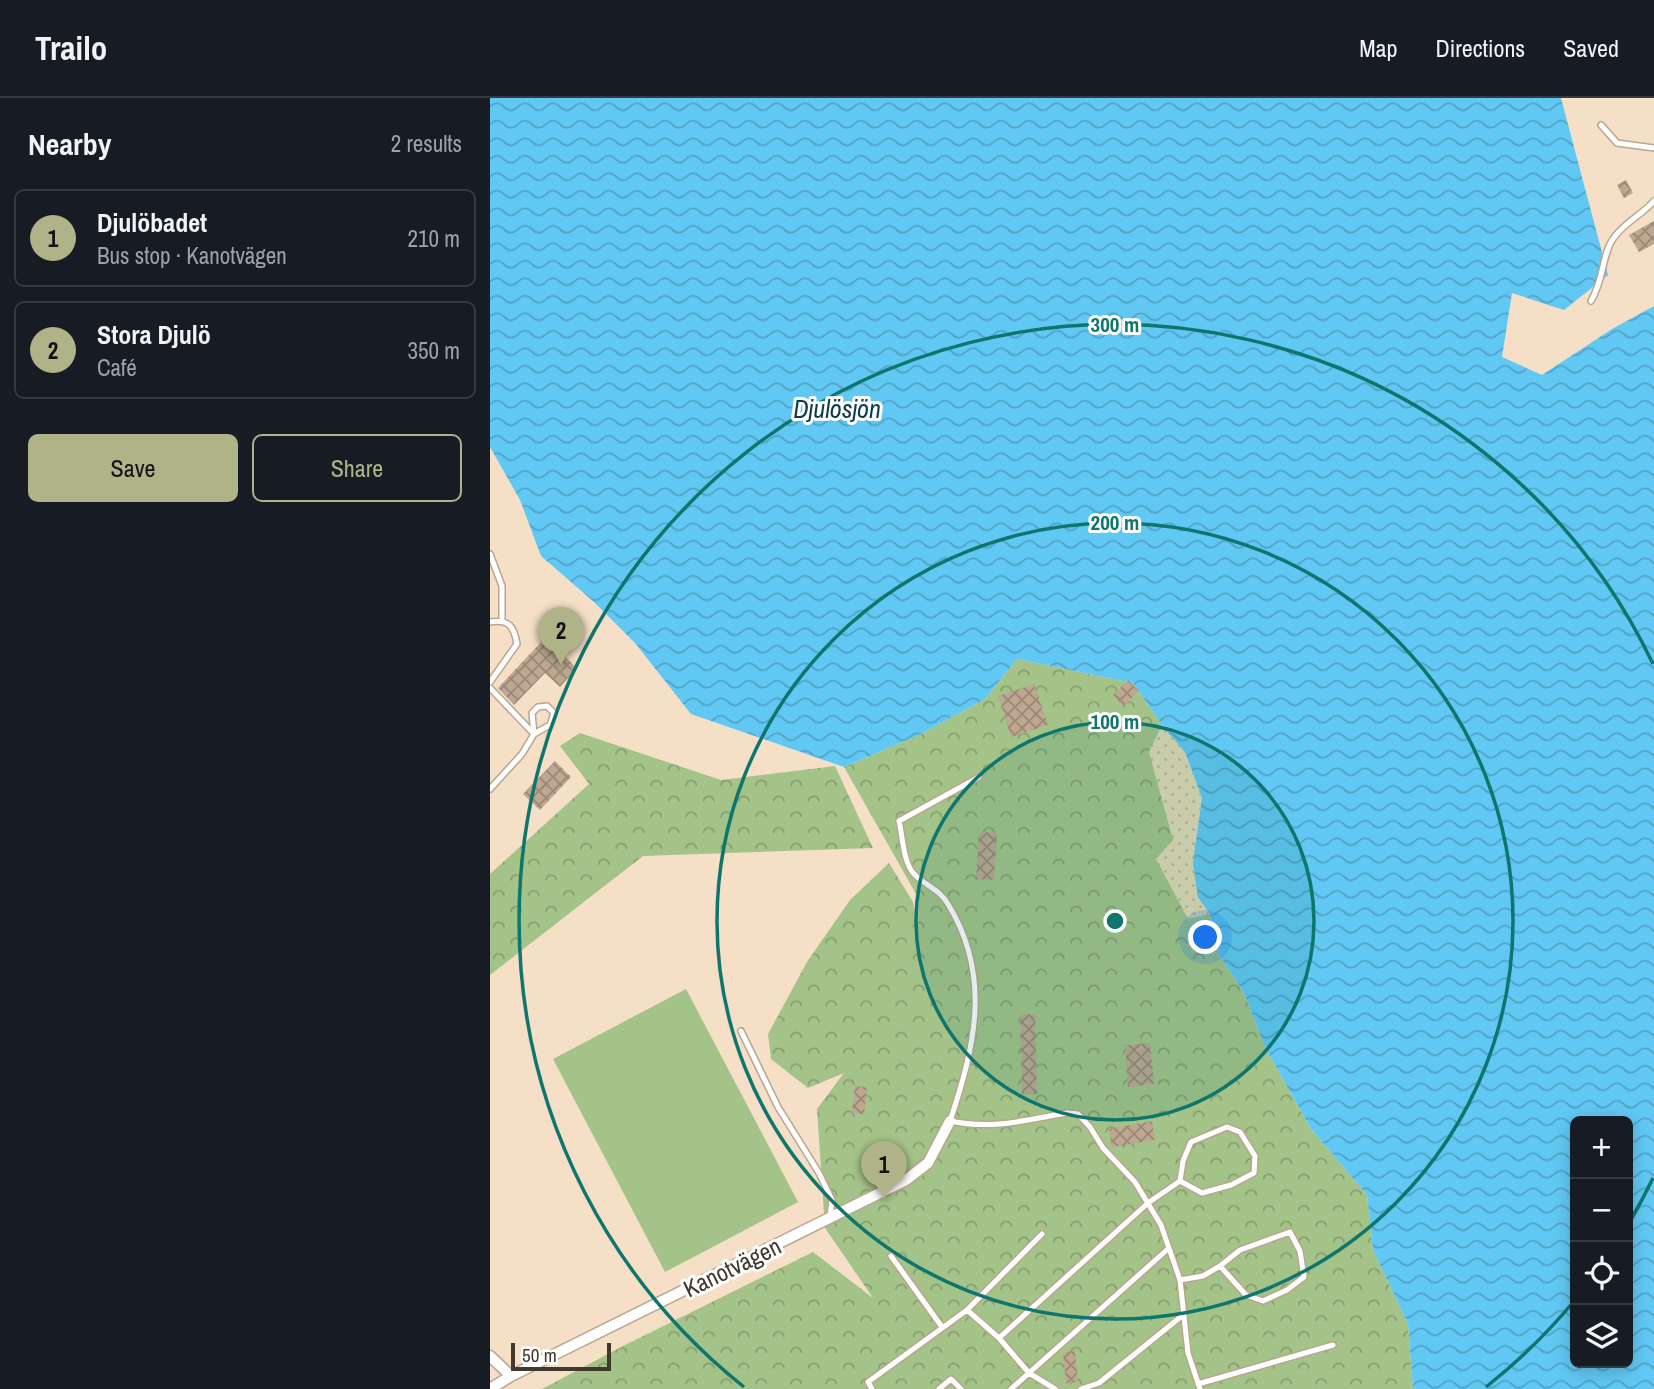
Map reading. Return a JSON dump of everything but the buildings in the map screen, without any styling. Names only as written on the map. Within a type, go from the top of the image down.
[{"type":"street","name":"Kanotvägen","points":[[490,1389],[511,1376],[906,1180],[924,1168],[950,1121]]},
{"type":"street","points":[[490,1356],[511,1376]]},
{"type":"lane","points":[[1601,125],[1618,143],[1654,148]]},
{"type":"lane","points":[[1591,301],[1602,279],[1608,248],[1613,238],[1654,201]]},
{"type":"lane","points":[[490,554],[502,586],[502,620]]},
{"type":"lane","points":[[490,622],[502,620],[507,623],[515,633],[517,644],[490,682]]},
{"type":"lane","points":[[490,688],[534,734]]},
{"type":"lane","points":[[490,789],[522,754],[534,734],[554,719],[554,713],[547,706],[538,706],[532,713],[534,734]]},
{"type":"lane","points":[[979,776],[899,821],[909,867],[947,902],[965,940],[975,975],[977,1001],[974,1028],[960,1092],[950,1121],[1001,1125],[1067,1113],[1078,1114],[1103,1148],[1135,1182],[1161,1225],[1180,1280],[1188,1353],[1199,1387],[1333,1345]]},
{"type":"lane","points":[[740,1031],[778,1107],[832,1199],[830,1219]]},
{"type":"lane","points":[[999,1338],[1149,1203],[1180,1181],[1183,1161],[1191,1142],[1227,1128],[1240,1132],[1255,1156],[1254,1173],[1231,1185],[1202,1193],[1180,1181]]},
{"type":"lane","points":[[1180,1280],[1203,1276],[1240,1250],[1290,1232],[1300,1251],[1304,1277],[1287,1290],[1263,1301],[1246,1295],[1220,1266]]},
{"type":"lane","points":[[873,1389],[868,1382],[967,1310],[1042,1234]]},
{"type":"lane","points":[[1011,1389],[1169,1248]]},
{"type":"lane","points":[[891,1256],[942,1327]]},
{"type":"lane","points":[[967,1310],[999,1338],[1029,1373],[1055,1389]]},
{"type":"lane","points":[[1081,1389],[1099,1383],[1183,1315]]},
{"type":"lane","points":[[939,1389],[951,1379],[961,1389]]},
{"type":"green space","points":[[1017,659],[1133,683],[1162,725],[1185,752],[1210,914],[1220,957],[1243,991],[1265,1047],[1311,1129],[1367,1195],[1373,1250],[1408,1324],[1413,1389],[542,1389],[813,1252],[873,1298],[825,1228],[817,1109],[844,1073],[808,1088],[771,1059],[768,1034],[807,962],[850,900],[889,863],[913,902],[918,923],[919,899],[844,767],[919,735],[985,699]]},
{"type":"green space","points":[[580,733],[721,780],[835,766],[873,848],[643,856],[490,975],[490,874],[589,784],[560,746]]},
{"type":"green space","points":[[686,989],[798,1202],[665,1272],[553,1059]]},
{"type":"sand","points":[[1162,725],[1185,752],[1202,798],[1193,863],[1198,897],[1210,914],[1188,919],[1156,859],[1173,840],[1149,752]]},
{"type":"water","name":"Djulösjön","points":[[490,98],[1561,98],[1608,275],[1564,310],[1512,293],[1502,357],[1542,375],[1612,329],[1654,306],[1654,1389],[1413,1389],[1408,1324],[1373,1250],[1367,1195],[1311,1129],[1265,1047],[1243,991],[1220,957],[1210,914],[1198,897],[1193,863],[1202,798],[1185,752],[1162,725],[1133,683],[1017,659],[985,699],[919,735],[844,767],[691,714],[635,643],[594,602],[541,556],[520,500],[490,447]]},
{"type":"place","name":"Stora Djulö","points":[[561,665]]},
{"type":"place","name":"Djulöbadet","points":[[884,1199]]}]
